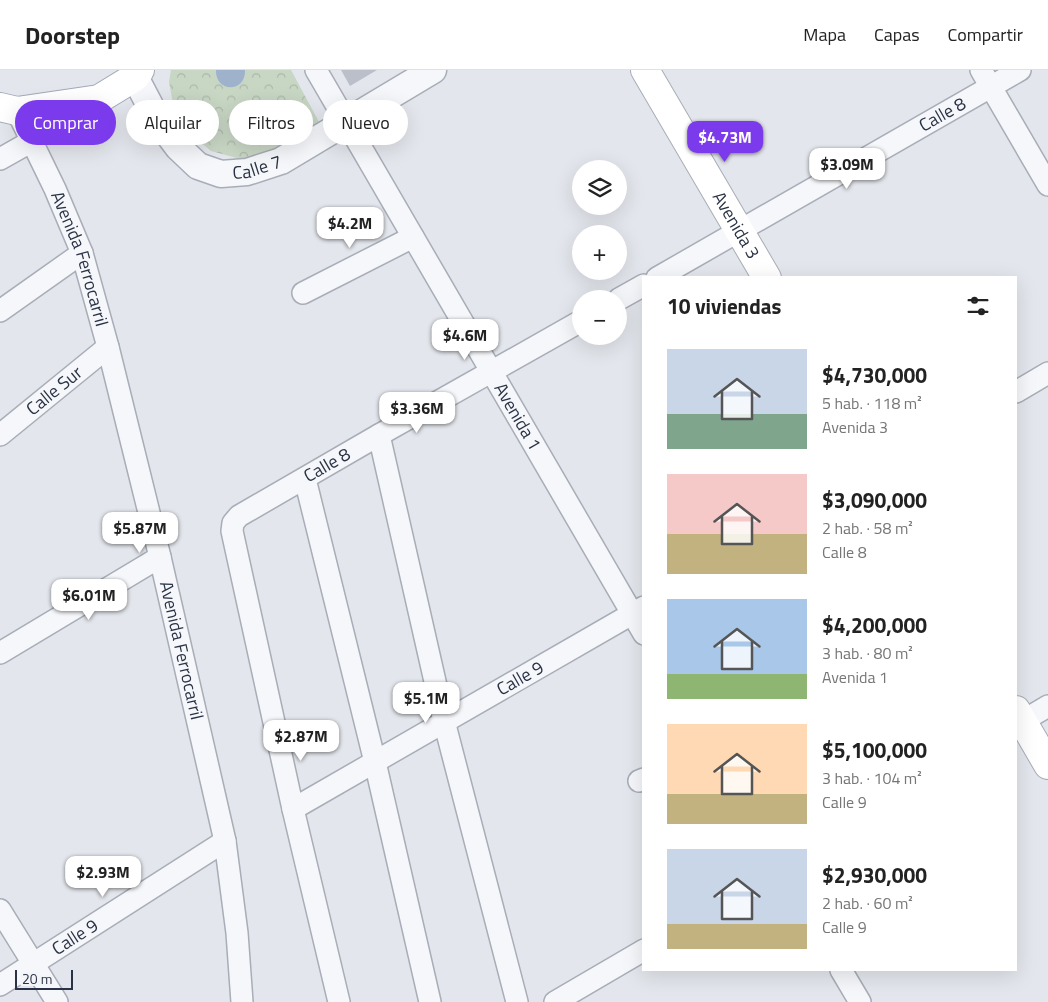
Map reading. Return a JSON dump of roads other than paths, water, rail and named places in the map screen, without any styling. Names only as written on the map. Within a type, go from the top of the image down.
[{"type":"main road","name":"Avenida 3","points":[[645,70],[766,276]]},
{"type":"main road","name":"Avenida Ferrocarril","points":[[9,109],[99,99],[137,74]]},
{"type":"main road","points":[[1018,719],[1048,766]]},
{"type":"street","name":"Avenida 1","points":[[316,70],[334,100]]},
{"type":"street","name":"Calle 7","points":[[382,100],[433,70]]},
{"type":"street","name":"Calle 8","points":[[660,276],[740,230],[986,78],[1020,70]]},
{"type":"street","name":"Calle 7","points":[[137,74],[158,119],[178,147],[198,166],[221,174],[247,172],[281,161],[323,135]]},
{"type":"street","points":[[986,78],[1048,185]]},
{"type":"street","points":[[0,160],[25,145]]},
{"type":"street","name":"Avenida Ferrocarril","points":[[34,145],[82,253],[108,347],[160,557],[225,841],[237,933],[242,1002]]},
{"type":"street","name":"Avenida 1","points":[[360,145],[492,372],[638,610],[642,626]]},
{"type":"street","points":[[303,293],[413,237]]},
{"type":"street","points":[[0,311],[82,253]]},
{"type":"street","points":[[627,295],[642,286]]},
{"type":"street","name":"Calle 8","points":[[293,809],[232,531],[233,523],[239,516],[572,326]]},
{"type":"street","name":"Calle Sur","points":[[0,434],[108,347]]},
{"type":"street","points":[[1017,391],[1048,373]]},
{"type":"street","points":[[379,435],[444,721],[517,1002]]},
{"type":"street","points":[[305,478],[375,762],[430,1002]]},
{"type":"street","points":[[0,653],[160,557]]},
{"type":"street","name":"Calle 9","points":[[293,809],[638,610]]},
{"type":"street","points":[[1018,719],[1048,706]]},
{"type":"street","points":[[293,809],[339,1002]]},
{"type":"street","name":"Calle 9","points":[[0,985],[225,841]]},
{"type":"street","points":[[0,910],[57,1002]]},
{"type":"street","points":[[555,1002],[642,951]]},
{"type":"street","points":[[843,971],[860,1002]]},
{"type":"water","points":[[216,70],[245,70],[244,78],[236,86],[225,86],[217,78]]}]
